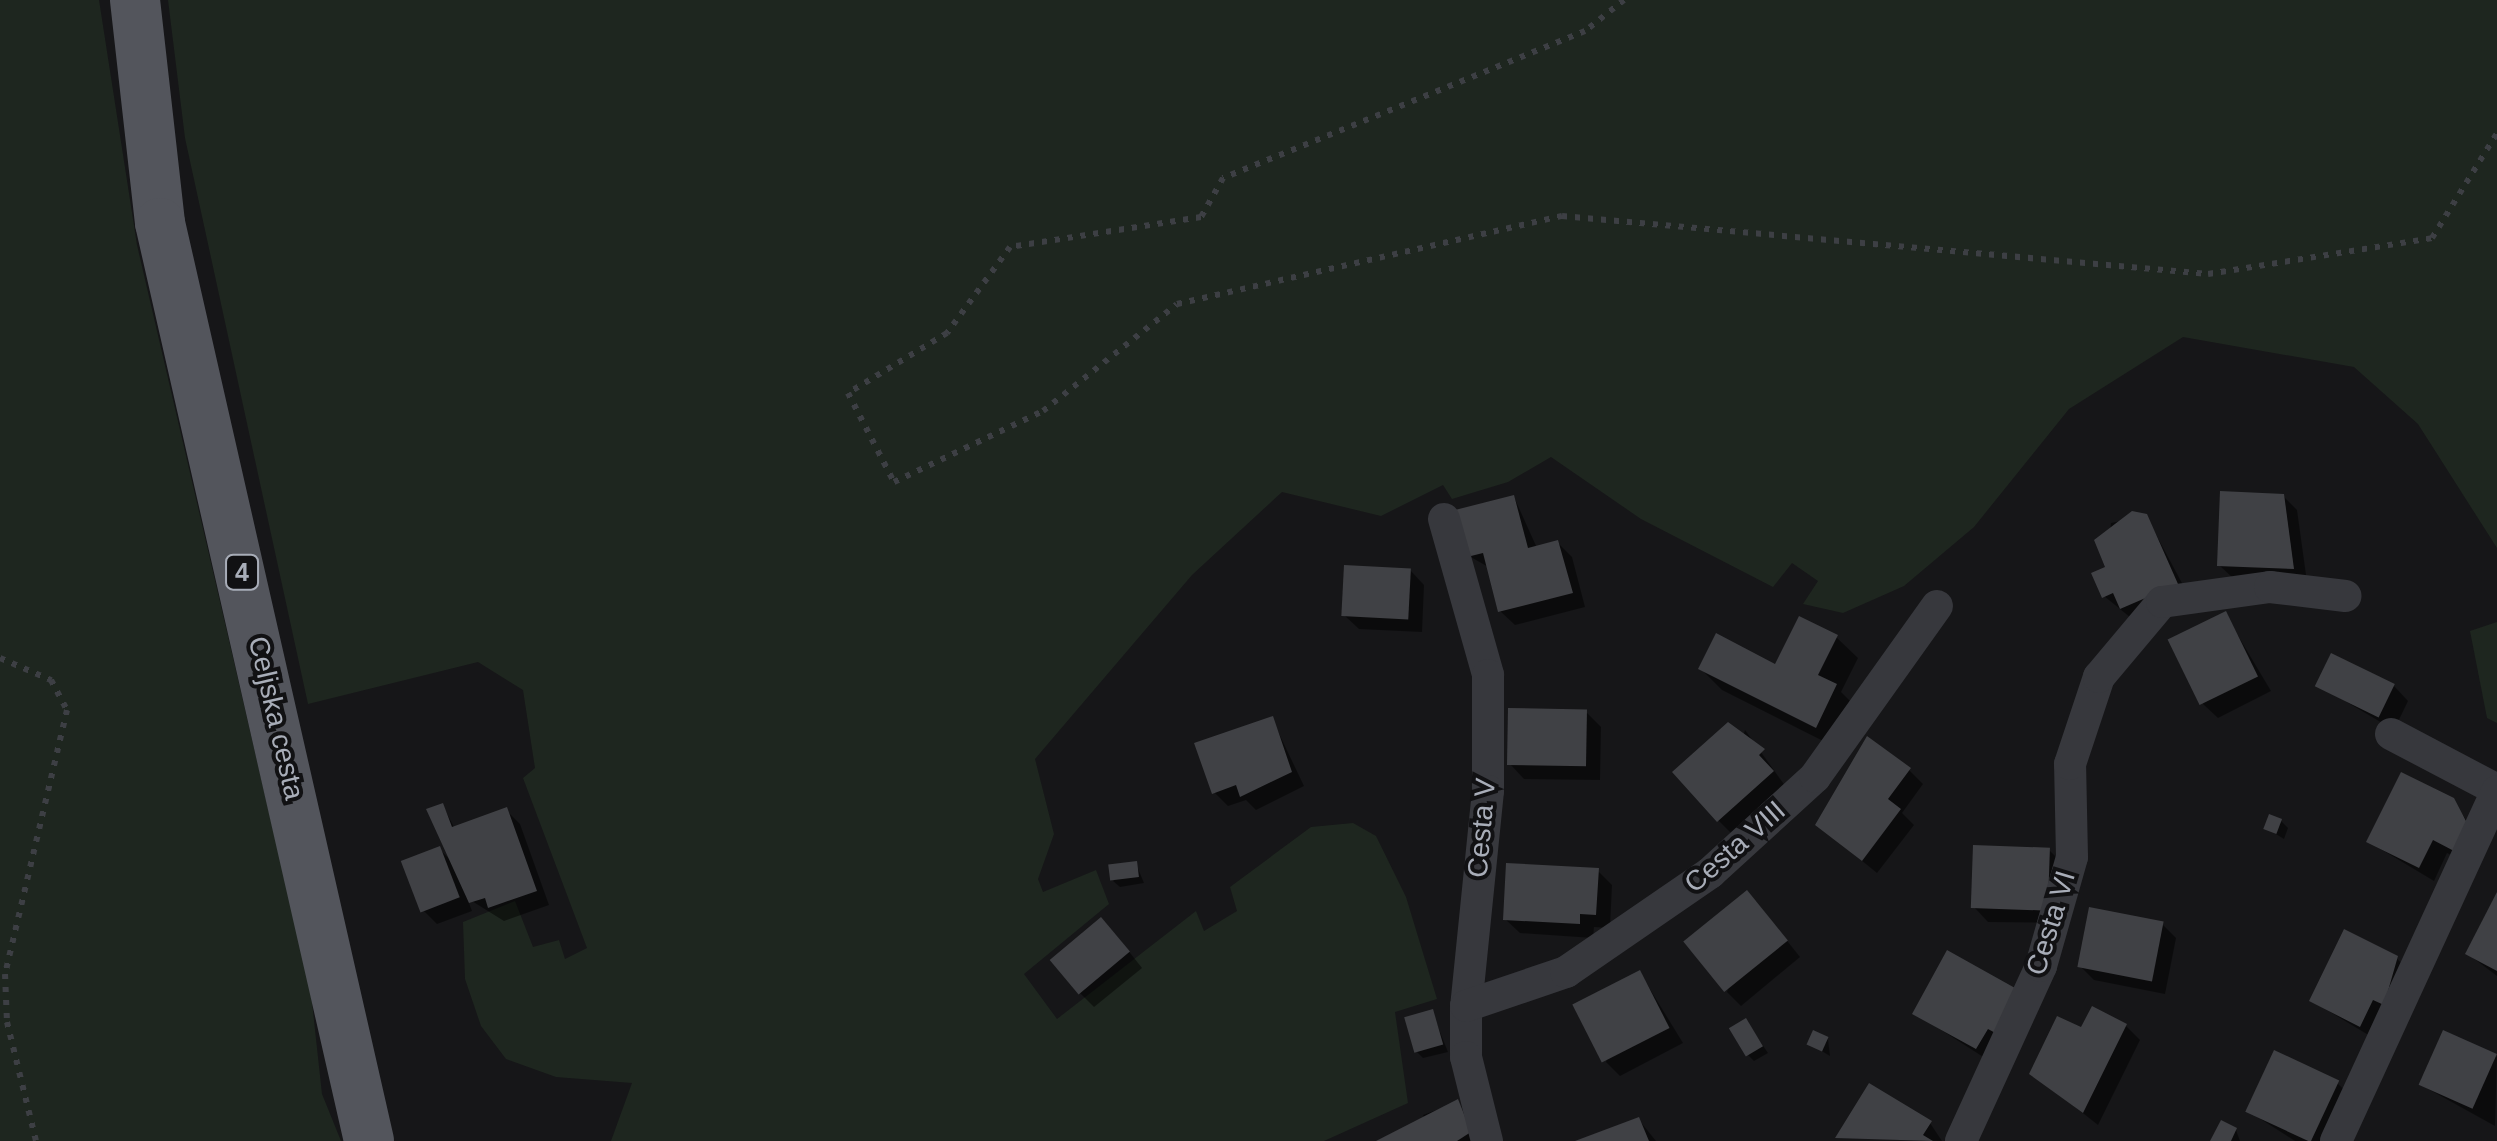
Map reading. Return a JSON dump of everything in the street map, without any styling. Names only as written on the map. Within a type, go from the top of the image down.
[{"type":"main road","name":"Celjska cesta","points":[[135,0],[160,223],[369,1141]]},
{"type":"street","name":"Cesta V","points":[[1444,519],[1488,675],[1488,790],[1466,1006],[1466,1057],[1488,1141]]},
{"type":"street","name":"Cesta VI","points":[[1961,1141],[2041,966],[2072,857],[2070,764],[2100,677],[2162,602],[2270,587],[2345,596]]},
{"type":"street","name":"Cesta VIII","points":[[1466,1006],[1566,972],[1710,873],[1815,777],[1937,606]]},
{"type":"street","points":[[2336,1141],[2497,791],[2391,734]]},
{"type":"path","points":[[1624,0],[1585,31],[1222,178],[1201,216],[1010,247],[947,333],[848,393],[894,482],[1043,411],[1177,304],[1562,216],[2208,274],[2432,238],[2497,133]]},
{"type":"path","points":[[0,658],[51,680],[66,710],[6,974],[6,1022],[36,1141]]},
{"type":"shaded area","points":[[0,0],[99,0],[137,245],[311,993],[322,1094],[341,1141],[0,1141]]},
{"type":"shaded area","points":[[168,0],[2497,0],[2497,548],[2418,424],[2354,367],[2183,337],[2069,409],[1974,527],[1904,586],[1843,613],[1803,604],[1818,581],[1792,563],[1773,587],[1641,519],[1551,457],[1508,482],[1452,499],[1443,485],[1381,516],[1282,492],[1192,575],[1035,759],[1054,834],[1038,879],[1043,892],[1096,870],[1109,904],[1024,974],[1057,1019],[1196,911],[1204,931],[1237,911],[1230,887],[1311,827],[1353,823],[1376,836],[1406,897],[1437,999],[1395,1012],[1408,1103],[1324,1141],[611,1141],[632,1083],[556,1077],[506,1059],[481,1026],[465,979],[463,922],[515,901],[533,947],[559,940],[565,959],[587,948],[523,778],[535,768],[523,690],[478,662],[308,704],[185,138]]},
{"type":"shaded area","points":[[2497,622],[2497,723],[2487,718],[2470,631]]},
{"type":"building","points":[[2220,491],[2284,494],[2294,569],[2217,566]]},
{"type":"building","points":[[1514,495],[1528,548],[1558,540],[1573,593],[1498,612],[1483,553],[1467,557],[1455,510]]},
{"type":"building","points":[[2132,511],[2147,514],[2178,584],[2120,609],[2113,593],[2102,598],[2091,573],[2105,567],[2094,540]]},
{"type":"building","points":[[1344,565],[1411,569],[1408,619],[1341,616]]},
{"type":"building","points":[[2226,611],[2258,677],[2200,705],[2168,639]]},
{"type":"building","points":[[1799,616],[1838,635],[1818,675],[1837,684],[1816,728],[1698,669],[1716,633],[1775,664]]},
{"type":"building","points":[[2331,653],[2395,684],[2379,717],[2315,686]]},
{"type":"building","points":[[1508,708],[1587,709],[1586,766],[1507,765]]},
{"type":"building","points":[[1273,716],[1292,772],[1240,797],[1236,785],[1212,794],[1194,743]]},
{"type":"building","points":[[1728,722],[1765,749],[1759,755],[1774,771],[1717,822],[1672,772]]},
{"type":"building","points":[[1867,736],[1911,768],[1888,799],[1901,809],[1862,861],[1815,825]]},
{"type":"building","points":[[2401,772],[2454,798],[2467,823],[2454,851],[2433,840],[2419,868],[2366,842]]},
{"type":"building","points":[[443,803],[452,827],[507,807],[537,891],[488,908],[485,898],[469,903],[426,809]]},
{"type":"building","points":[[2269,814],[2282,819],[2276,834],[2263,829]]},
{"type":"building","points":[[1973,845],[2050,848],[2048,911],[1971,908]]},
{"type":"building","points":[[440,846],[460,897],[420,912],[401,861]]},
{"type":"building","points":[[1137,861],[1139,877],[1110,880],[1108,865]]},
{"type":"building","points":[[1506,863],[1599,868],[1596,915],[1580,914],[1580,924],[1503,920]]},
{"type":"building","points":[[1747,890],[1788,941],[1724,992],[1683,942]]},
{"type":"building","points":[[2497,892],[2497,971],[2465,954]]},
{"type":"building","points":[[2089,907],[2164,922],[2152,981],[2077,967]]},
{"type":"building","points":[[1101,917],[1130,951],[1079,995],[1050,960]]},
{"type":"building","points":[[2344,929],[2398,956],[2384,1005],[2373,1000],[2360,1027],[2309,1001]]},
{"type":"building","points":[[1947,950],[2015,988],[1999,1035],[1988,1029],[1976,1049],[1912,1014]]},
{"type":"building","points":[[1640,970],[1670,1028],[1602,1062],[1572,1005]]},
{"type":"building","points":[[2092,1006],[2127,1024],[2083,1113],[2029,1074],[2057,1016],[2081,1027]]},
{"type":"building","points":[[1433,1009],[1443,1045],[1414,1053],[1404,1017]]},
{"type":"building","points":[[1746,1018],[1763,1046],[1746,1057],[1729,1028]]},
{"type":"building","points":[[1813,1030],[1829,1037],[1822,1052],[1806,1045]]},
{"type":"building","points":[[2443,1030],[2497,1054],[2472,1109],[2419,1085]]},
{"type":"building","points":[[2274,1050],[2339,1080],[2311,1141],[2245,1112]]},
{"type":"building","points":[[1869,1083],[1932,1121],[1923,1135],[1933,1141],[1835,1138]]},
{"type":"building","points":[[1458,1099],[1471,1132],[1457,1141],[1376,1141]]},
{"type":"building","points":[[1639,1117],[1649,1141],[1575,1141]]},
{"type":"building","points":[[2221,1120],[2237,1128],[2231,1141],[2210,1141]]}]
